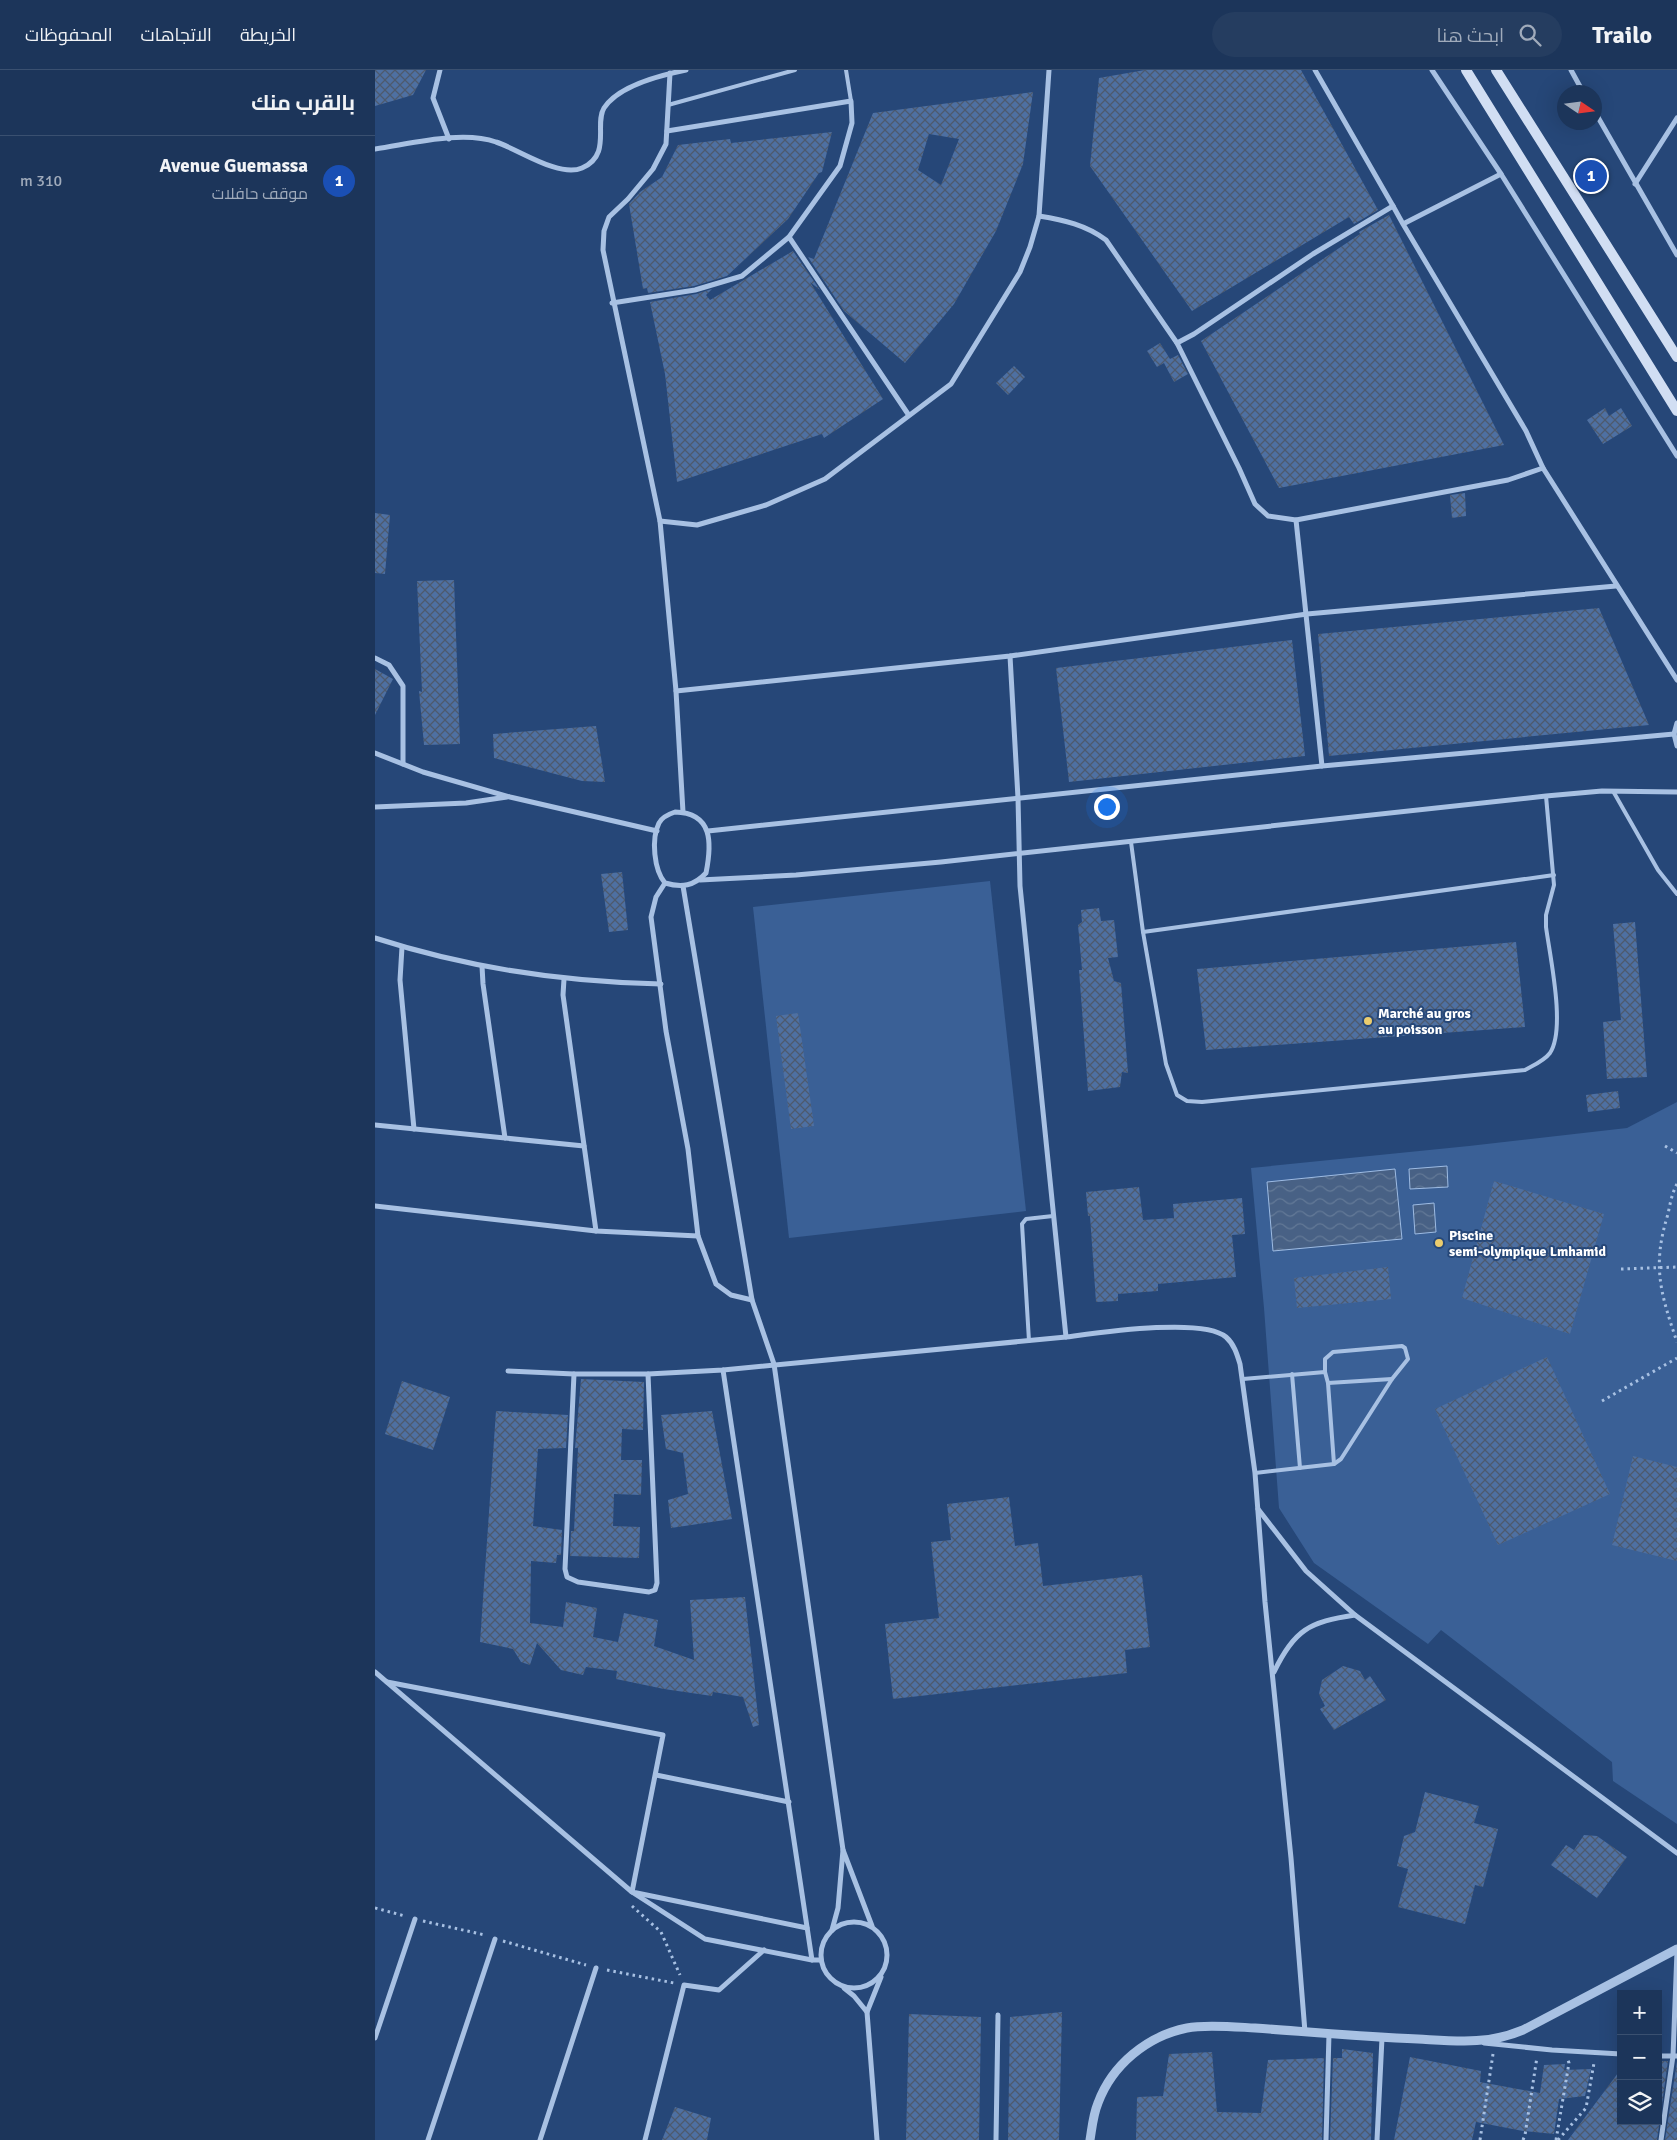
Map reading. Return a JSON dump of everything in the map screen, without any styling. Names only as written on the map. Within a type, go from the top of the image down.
[{"type":"main road","points":[[1466,70],[1677,411]]},
{"type":"main road","points":[[1496,70],[1677,356]]},
{"type":"street","points":[[440,70],[433,98],[449,139]]},
{"type":"street","points":[[375,148],[467,136],[495,141],[565,170],[582,168],[593,160],[599,149],[604,108],[636,84],[659,73],[686,70]]},
{"type":"street","points":[[660,521],[697,525],[767,506],[825,479],[951,384],[1020,272],[1031,247],[1039,216],[1049,70]]},
{"type":"street","points":[[1315,70],[1403,224],[1526,431],[1543,468],[1677,680]]},
{"type":"street","points":[[1432,70],[1501,174],[1677,456]]},
{"type":"street","points":[[1571,70],[1579,85]]},
{"type":"street","points":[[669,73],[666,144],[653,169],[628,199],[609,217],[603,250],[612,303],[660,521],[676,691],[683,812]]},
{"type":"street","points":[[612,303],[695,290],[742,276],[789,237],[839,166],[852,123],[851,101],[667,131]]},
{"type":"street","points":[[1635,184],[1677,118]]},
{"type":"street","points":[[1602,125],[1677,255]]},
{"type":"street","points":[[1403,224],[1501,174]]},
{"type":"street","points":[[1177,343],[1313,254],[1393,206]]},
{"type":"street","points":[[1039,216],[1070,222],[1095,232],[1106,240],[1177,343],[1255,504],[1268,516],[1296,520],[1508,480],[1543,468]]},
{"type":"street","points":[[789,237],[909,414]]},
{"type":"street","points":[[1296,520],[1322,766]]},
{"type":"street","points":[[676,691],[1010,656],[1307,614],[1616,586]]},
{"type":"street","points":[[1010,656],[1019,886],[1066,1337]]},
{"type":"street","points":[[375,658],[389,665],[403,686],[403,764]]},
{"type":"street","points":[[1677,723],[1674,734],[1677,746]]},
{"type":"street","points":[[708,831],[1322,766],[1674,734]]},
{"type":"street","points":[[375,753],[423,772],[510,797],[657,831]]},
{"type":"street","points":[[700,880],[707,873],[708,865],[708,831],[702,820],[693,814],[683,812],[675,812],[665,816],[659,823],[657,831],[657,873],[665,883],[683,886],[700,880],[815,873],[941,862],[1546,796],[1613,792],[1677,792]]},
{"type":"street","points":[[375,807],[465,803],[510,797]]},
{"type":"street","points":[[665,883],[656,897],[651,917],[666,1031],[688,1149],[698,1236],[716,1284],[731,1295],[752,1300]]},
{"type":"street","points":[[683,886],[752,1300],[774,1364],[843,1850],[872,1926]]},
{"type":"street","points":[[375,938],[402,947],[482,966],[563,979],[661,984]]},
{"type":"street","points":[[402,947],[400,980],[414,1129]]},
{"type":"street","points":[[482,966],[505,1138]]},
{"type":"street","points":[[563,979],[563,995],[596,1231]]},
{"type":"street","points":[[375,1124],[584,1146]]},
{"type":"street","points":[[375,1206],[596,1231],[698,1236]]},
{"type":"street","points":[[508,1370],[574,1374],[649,1374],[723,1370],[1169,1328],[1206,1329],[1226,1337],[1234,1348],[1243,1379],[1255,1473],[1291,1858],[1305,2032]]},
{"type":"street","points":[[723,1370],[789,1802],[811,1960]]},
{"type":"street","points":[[574,1374],[565,1569],[567,1577],[578,1582],[649,1592],[655,1590],[657,1583],[649,1374]]},
{"type":"street","points":[[1257,1508],[1306,1571],[1355,1615],[1677,1853]]},
{"type":"street","points":[[1273,1674],[1281,1656],[1299,1633],[1330,1619],[1355,1615]]},
{"type":"street","points":[[375,1672],[632,1892],[705,1939],[811,1960],[821,1960]]},
{"type":"street","points":[[387,1682],[663,1734],[632,1892]]},
{"type":"street","points":[[656,1775],[789,1802]]},
{"type":"street","points":[[832,1930],[838,1908],[843,1850]]},
{"type":"street","points":[[632,1892],[807,1928]]},
{"type":"street","points":[[375,2038],[415,1919]]},
{"type":"street","points":[[867,2012],[853,1996],[831,1979],[821,1960],[821,1949],[825,1939],[832,1930],[841,1924],[861,1922],[872,1926],[880,1933],[885,1942],[887,1953],[887,1963],[867,2012],[877,2140]]},
{"type":"street","points":[[428,2140],[495,1939]]},
{"type":"street","points":[[645,2140],[684,1985],[719,1990],[765,1950]]},
{"type":"street","points":[[1474,2041],[1504,2038],[1523,2030],[1677,1950],[1675,2056],[1661,2140]]},
{"type":"street","points":[[540,2140],[596,1968]]},
{"type":"street","points":[[839,1985],[848,1988],[868,1986],[882,1973]]},
{"type":"street","points":[[997,2140],[998,2015]]},
{"type":"street","points":[[1090,2140],[1097,2104],[1106,2084],[1120,2066],[1149,2042],[1188,2027],[1237,2027],[1382,2038],[1474,2041],[1538,2049],[1617,2054]]},
{"type":"street","points":[[1326,2140],[1329,2034]]},
{"type":"street","points":[[1377,2140],[1382,2038]]},
{"type":"street","points":[[1662,2056],[1675,2056]]},
{"type":"lane","points":[[668,105],[795,70]]},
{"type":"lane","points":[[846,70],[851,101]]},
{"type":"lane","points":[[1613,792],[1657,870],[1677,894]]},
{"type":"lane","points":[[1131,842],[1143,932],[1165,1064],[1177,1095],[1187,1101],[1201,1102],[1525,1070],[1540,1063],[1550,1052],[1556,1035],[1558,1017],[1546,927],[1554,885],[1546,796]]},
{"type":"lane","points":[[1143,932],[1553,875]]},
{"type":"lane","points":[[1029,1341],[1021,1224],[1025,1219],[1053,1216]]},
{"type":"lane","points":[[1255,1473],[1334,1464],[1341,1459],[1392,1379],[1408,1360],[1405,1348],[1402,1346],[1333,1352],[1325,1359],[1334,1464]]},
{"type":"lane","points":[[1243,1379],[1325,1372]]},
{"type":"lane","points":[[1293,1374],[1300,1468]]},
{"type":"lane","points":[[1328,1383],[1392,1379]]},
{"type":"path","points":[[1665,1146],[1677,1153]]},
{"type":"path","points":[[1677,1184],[1663,1231],[1658,1269],[1665,1306],[1677,1342]]},
{"type":"path","points":[[1621,1269],[1677,1267]]},
{"type":"path","points":[[1602,1400],[1677,1358]]},
{"type":"path","points":[[375,1908],[495,1939],[596,1968],[684,1985]]},
{"type":"path","points":[[1480,2140],[1494,2044]]},
{"type":"path","points":[[1523,2140],[1538,2049]]},
{"type":"path","points":[[1557,2140],[1569,2063],[1563,2051]]},
{"type":"path","points":[[1557,2140],[1586,2108],[1596,2052]]},
{"type":"shaded area","points":[[990,881],[1026,1211],[789,1238],[753,907]]},
{"type":"shaded area","points":[[1677,1102],[1677,1824],[1613,1781],[1612,1762],[1441,1630],[1428,1644],[1314,1563],[1279,1508],[1251,1168],[1627,1128]]},
{"type":"water","points":[[1447,1166],[1448,1187],[1410,1189],[1409,1169]]},
{"type":"water","points":[[1395,1169],[1402,1239],[1273,1251],[1267,1182]]},
{"type":"water","points":[[1434,1203],[1436,1232],[1415,1234],[1413,1205]]},
{"type":"building","points":[[375,70],[426,70],[413,95],[375,106]]},
{"type":"building","points":[[1145,70],[1301,70],[1378,210],[1354,224],[1349,217],[1192,311],[1090,166],[1099,78]]},
{"type":"building","points":[[1033,92],[1023,164],[996,231],[954,304],[905,363],[844,311],[808,257],[814,259],[873,113]],"holes":[[[929,134],[959,139],[941,185],[918,170]]]},
{"type":"building","points":[[832,132],[822,172],[819,173],[788,219],[727,276],[694,286],[648,293],[647,288],[643,289],[629,204],[640,192],[662,177],[678,145],[730,139],[731,143]]},
{"type":"building","points":[[1389,215],[1504,445],[1279,488],[1201,341],[1360,234],[1359,232]]},
{"type":"building","points":[[793,251],[820,290],[810,282],[883,399],[824,438],[822,434],[677,482],[665,374],[650,302],[696,294],[712,289],[706,295],[710,300]]},
{"type":"building","points":[[1160,343],[1170,359],[1178,355],[1188,374],[1174,382],[1164,363],[1157,367],[1147,351]]},
{"type":"building","points":[[1014,366],[1025,377],[1008,395],[996,383]]},
{"type":"building","points":[[1605,408],[1609,416],[1621,408],[1632,426],[1603,444],[1587,420]]},
{"type":"building","points":[[1465,493],[1466,516],[1452,518],[1450,495]]},
{"type":"building","points":[[375,513],[390,515],[385,574],[375,573]]},
{"type":"building","points":[[454,580],[460,744],[424,745],[419,691],[422,692],[417,581]]},
{"type":"building","points":[[1599,608],[1649,725],[1329,756],[1318,634]]},
{"type":"building","points":[[1292,640],[1305,756],[1069,782],[1056,668]]},
{"type":"building","points":[[375,669],[393,679],[375,715]]},
{"type":"building","points":[[596,726],[605,782],[582,781],[494,758],[493,734]]},
{"type":"building","points":[[622,872],[628,930],[609,932],[601,874]]},
{"type":"building","points":[[1099,908],[1101,921],[1114,920],[1118,957],[1108,958],[1114,981],[1121,983],[1128,1073],[1122,1072],[1120,1087],[1088,1091],[1079,970],[1082,970],[1078,925],[1082,922],[1081,910]]},
{"type":"building","points":[[1635,922],[1647,1077],[1607,1079],[1603,1022],[1621,1020],[1613,924]]},
{"type":"building","points":[[1516,942],[1525,1027],[1206,1050],[1197,969]]},
{"type":"building","points":[[798,1013],[814,1126],[791,1129],[776,1016]]},
{"type":"building","points":[[1618,1091],[1620,1108],[1588,1112],[1586,1095]]},
{"type":"building","points":[[1494,1181],[1604,1214],[1570,1334],[1462,1298]]},
{"type":"building","points":[[1139,1187],[1143,1220],[1174,1218],[1173,1204],[1242,1198],[1245,1234],[1232,1235],[1236,1277],[1158,1284],[1158,1291],[1118,1294],[1118,1301],[1096,1302],[1090,1216],[1088,1216],[1086,1192]]},
{"type":"building","points":[[1388,1267],[1391,1299],[1297,1308],[1294,1278]]},
{"type":"building","points":[[1547,1357],[1610,1494],[1498,1545],[1435,1409]]},
{"type":"building","points":[[581,1379],[644,1382],[643,1430],[622,1429],[621,1460],[642,1460],[641,1495],[614,1494],[613,1526],[640,1527],[639,1558],[570,1556],[571,1531],[574,1531],[578,1448],[575,1448]]},
{"type":"building","points":[[402,1381],[450,1397],[433,1450],[385,1434]]},
{"type":"building","points":[[496,1411],[568,1415],[566,1448],[538,1449],[533,1526],[562,1530],[561,1555],[557,1555],[556,1563],[531,1561],[530,1623],[563,1627],[566,1602],[597,1608],[593,1637],[618,1642],[624,1613],[658,1620],[654,1646],[694,1660],[690,1600],[745,1597],[759,1725],[753,1727],[743,1697],[713,1692],[712,1696],[664,1689],[616,1679],[617,1671],[586,1667],[583,1675],[561,1670],[537,1643],[530,1665],[521,1662],[513,1649],[480,1642]]},
{"type":"building","points":[[712,1411],[732,1519],[671,1528],[668,1500],[688,1494],[683,1453],[666,1449],[661,1415]]},
{"type":"building","points":[[1633,1456],[1677,1467],[1677,1561],[1612,1545]]},
{"type":"building","points":[[1009,1497],[1015,1546],[1038,1543],[1043,1586],[1142,1575],[1150,1647],[1125,1650],[1127,1673],[893,1699],[885,1624],[939,1618],[931,1542],[951,1540],[947,1504]]},
{"type":"building","points":[[1343,1666],[1360,1671],[1365,1680],[1370,1676],[1386,1700],[1334,1730],[1320,1709],[1325,1706],[1319,1694],[1322,1680]]},
{"type":"building","points":[[1425,1792],[1479,1806],[1474,1823],[1498,1829],[1483,1887],[1475,1885],[1465,1924],[1398,1907],[1408,1869],[1397,1866],[1404,1836],[1415,1832]]},
{"type":"building","points":[[1584,1835],[1597,1836],[1627,1857],[1597,1898],[1551,1865],[1566,1845],[1574,1850]]},
{"type":"building","points":[[1062,2012],[1059,2140],[1008,2140],[1010,2017]]},
{"type":"building","points":[[909,2014],[981,2017],[979,2140],[906,2140]]},
{"type":"building","points":[[1342,2049],[1373,2053],[1371,2140],[1330,2140],[1333,2058],[1342,2058]]},
{"type":"building","points":[[1212,2052],[1217,2112],[1261,2113],[1268,2060],[1324,2058],[1322,2140],[1136,2140],[1137,2097],[1163,2096],[1169,2054]]},
{"type":"building","points":[[1410,2057],[1481,2071],[1480,2082],[1540,2093],[1544,2065],[1565,2064],[1564,2070],[1591,2069],[1585,2096],[1559,2099],[1554,2134],[1523,2131],[1476,2122],[1472,2140],[1394,2140]]},
{"type":"building","points":[[1662,2061],[1668,2061],[1662,2104]]},
{"type":"building","points":[[1677,2061],[1677,2140],[1665,2140]]},
{"type":"building","points":[[1617,2074],[1617,2125],[1659,2125],[1657,2140],[1568,2140]]},
{"type":"building","points":[[675,2107],[711,2118],[707,2140],[662,2140]]},
{"type":"place","name":"Avenue Guemassa","points":[[1591,176]]},
{"type":"place","name":"Marché au gros au poisson","points":[[1368,1021]]},
{"type":"place","name":"Piscine semi-olympique Lmhamid","points":[[1439,1243]]}]
